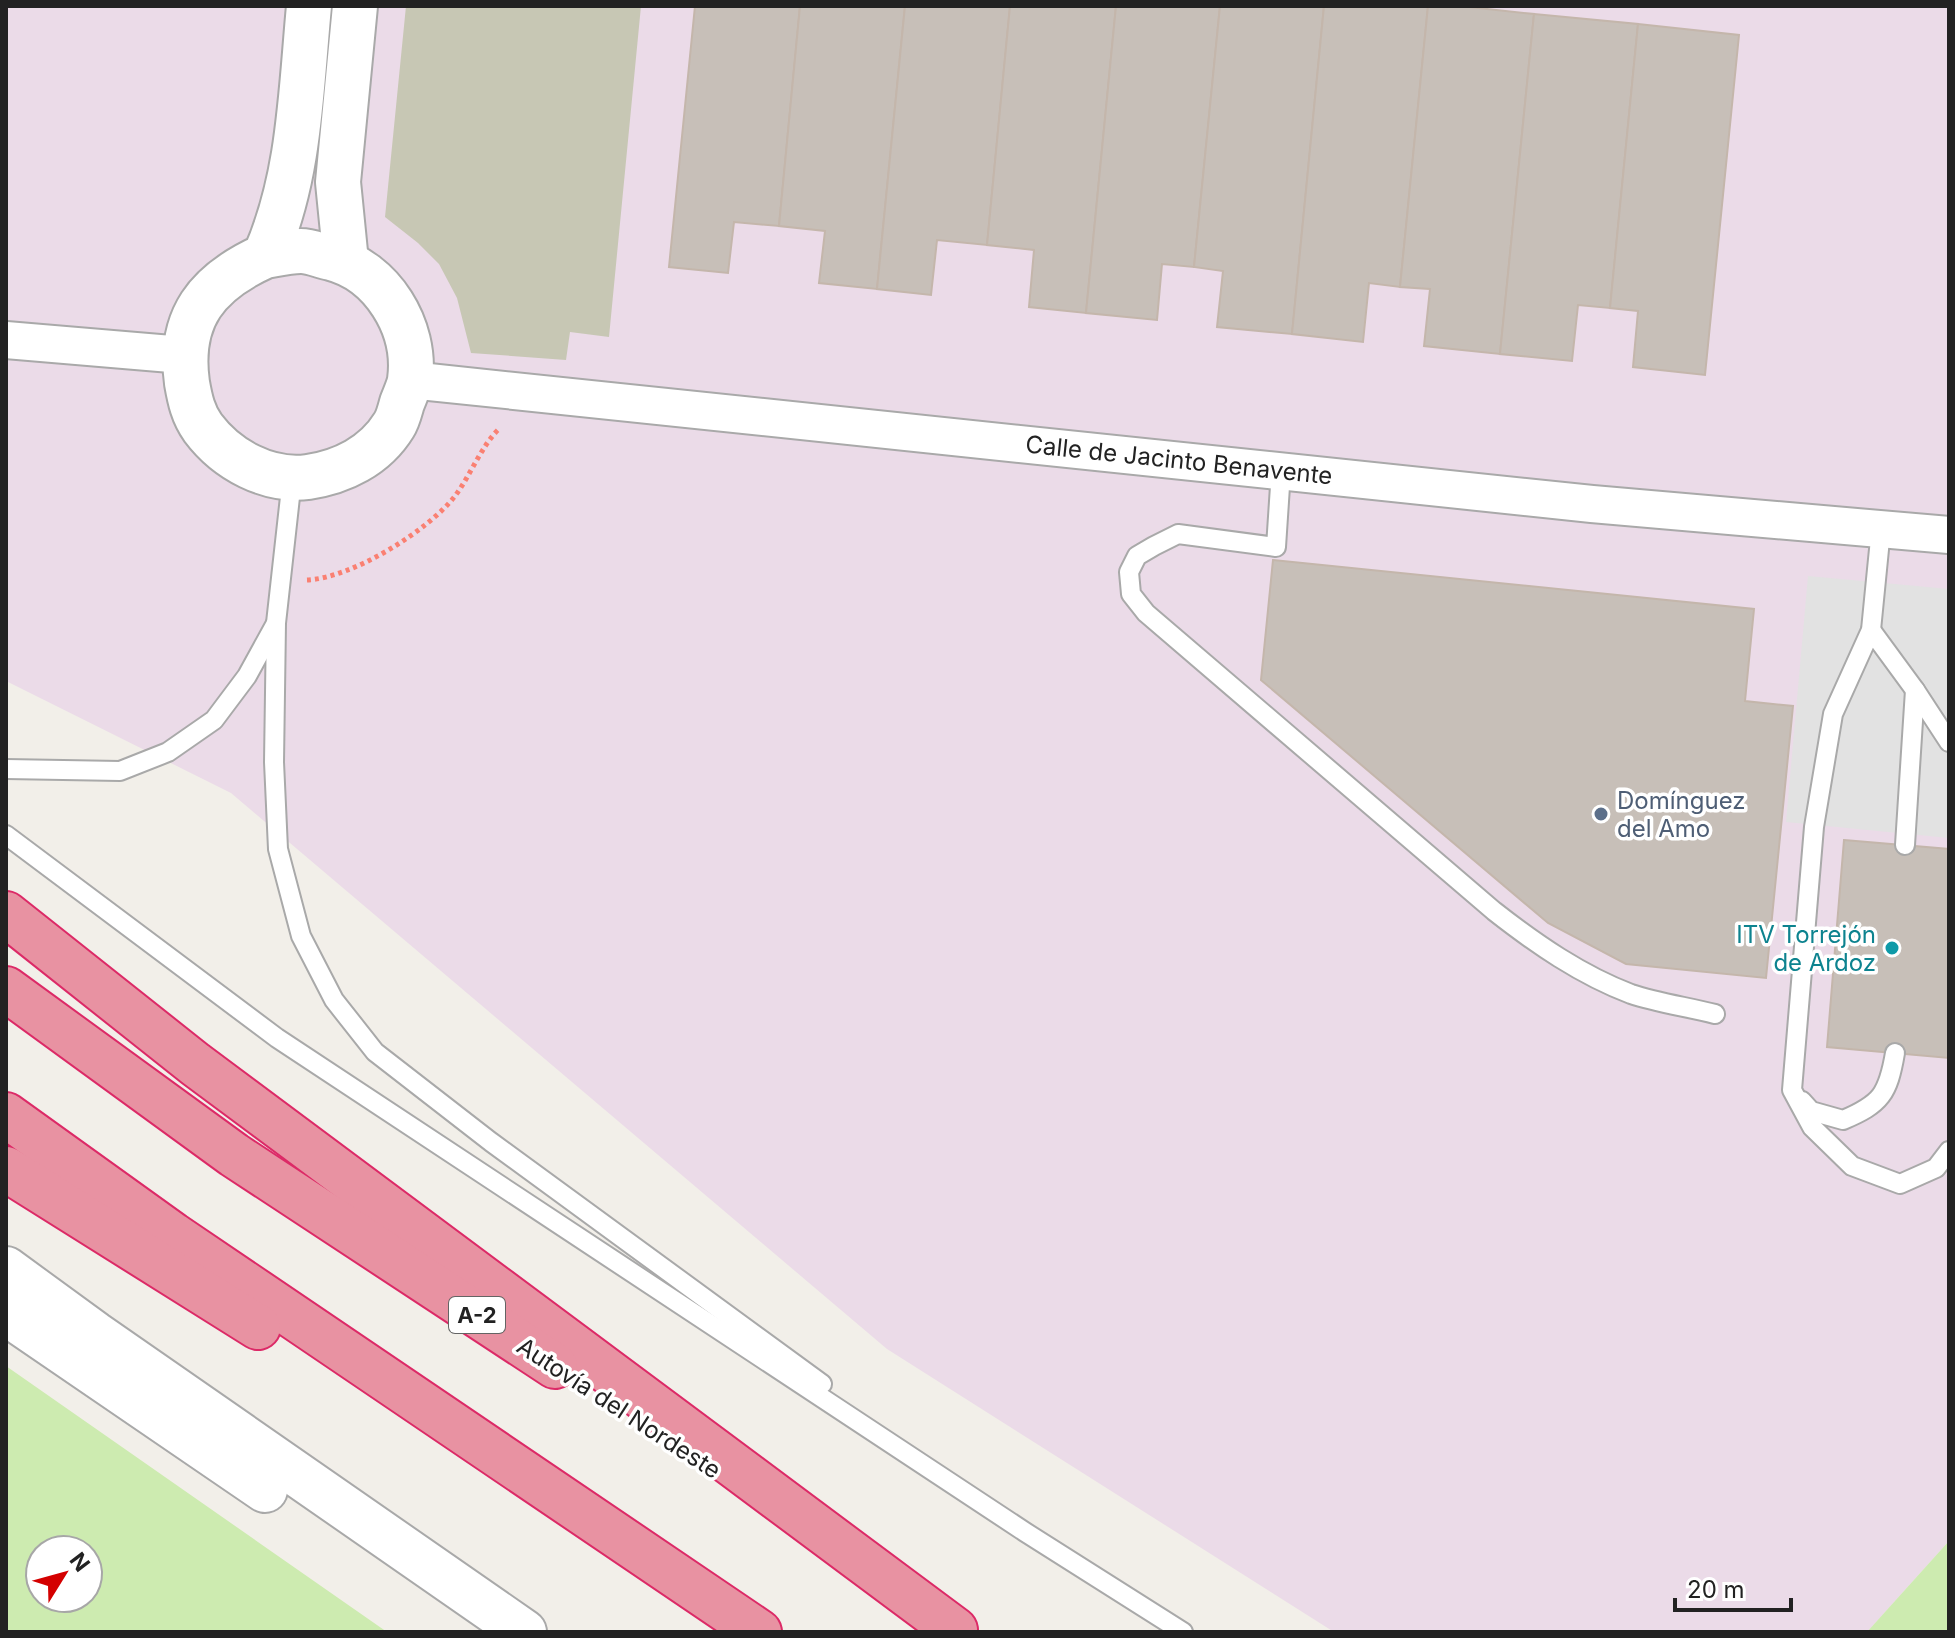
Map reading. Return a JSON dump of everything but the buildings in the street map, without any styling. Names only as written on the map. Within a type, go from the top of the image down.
[{"type":"highway","points":[[6,914],[195,1064],[957,1631]]},
{"type":"highway","name":"Autovía del Nordeste","points":[[6,989],[234,1155],[957,1631]]},
{"type":"highway","points":[[6,1115],[173,1235],[759,1632]]},
{"type":"highway","points":[[6,1169],[746,1632]]},
{"type":"street","points":[[265,256],[280,223],[292,175],[309,6]]},
{"type":"street","points":[[346,262],[338,182],[355,6]]},
{"type":"street","points":[[303,251],[346,262],[374,281],[395,307],[409,343],[410,380],[394,425],[367,455],[333,473],[292,479],[254,470],[214,442],[200,425],[191,406],[183,355],[191,324],[212,289],[237,268],[265,256],[303,251]]},
{"type":"street","points":[[6,340],[183,355]]},
{"type":"street","name":"Calle de Jacinto Benavente","points":[[410,380],[1592,504],[1949,535]]},
{"type":"street","points":[[6,1269],[120,1352],[524,1632]]},
{"type":"street","points":[[6,1313],[95,1376],[482,1632]]},
{"type":"lane","points":[[1281,471],[1276,547],[1178,534],[1137,556],[1129,572],[1131,594],[1146,613],[1533,942],[1569,964],[1632,994],[1715,1014]]},
{"type":"lane","points":[[292,479],[276,623],[274,762],[278,849],[301,936],[334,1000],[375,1052],[491,1142],[1025,1532]]},
{"type":"lane","points":[[1881,529],[1871,630],[1833,714],[1814,827],[1792,1090],[1812,1127],[1852,1166],[1900,1184],[1936,1168],[1949,1151]]},
{"type":"lane","points":[[6,769],[120,771],[168,752],[214,720],[247,676],[276,623]]},
{"type":"lane","points":[[1871,630],[1949,742]]},
{"type":"lane","points":[[1905,845],[1915,690]]},
{"type":"lane","points":[[6,835],[277,1038],[1025,1532],[1183,1632]]},
{"type":"lane","points":[[1792,1090],[1811,1111],[1843,1120],[1871,1108],[1890,1081],[1895,1053]]},
{"type":"path","points":[[281,579],[312,580],[350,568],[405,542],[453,498],[497,429],[510,430]]},
{"type":"shaded area","points":[[6,6],[1949,6],[1949,1541],[1867,1632],[1334,1632],[887,1349],[231,793],[6,681]]},
{"type":"shaded area","points":[[406,6],[641,6],[609,337],[570,332],[566,360],[471,353],[457,298],[439,264],[385,217]]},
{"type":"shaded area","points":[[1808,576],[1949,589],[1949,838],[1786,822]]},
{"type":"green space","points":[[6,1366],[387,1632],[6,1632]]},
{"type":"green space","points":[[1949,1541],[1949,1632],[1867,1632]]},
{"type":"place","name":"Domínguez del Amo","points":[[1601,814]]},
{"type":"place","name":"ITV Torrejón de Ardoz","points":[[1892,948]]}]
